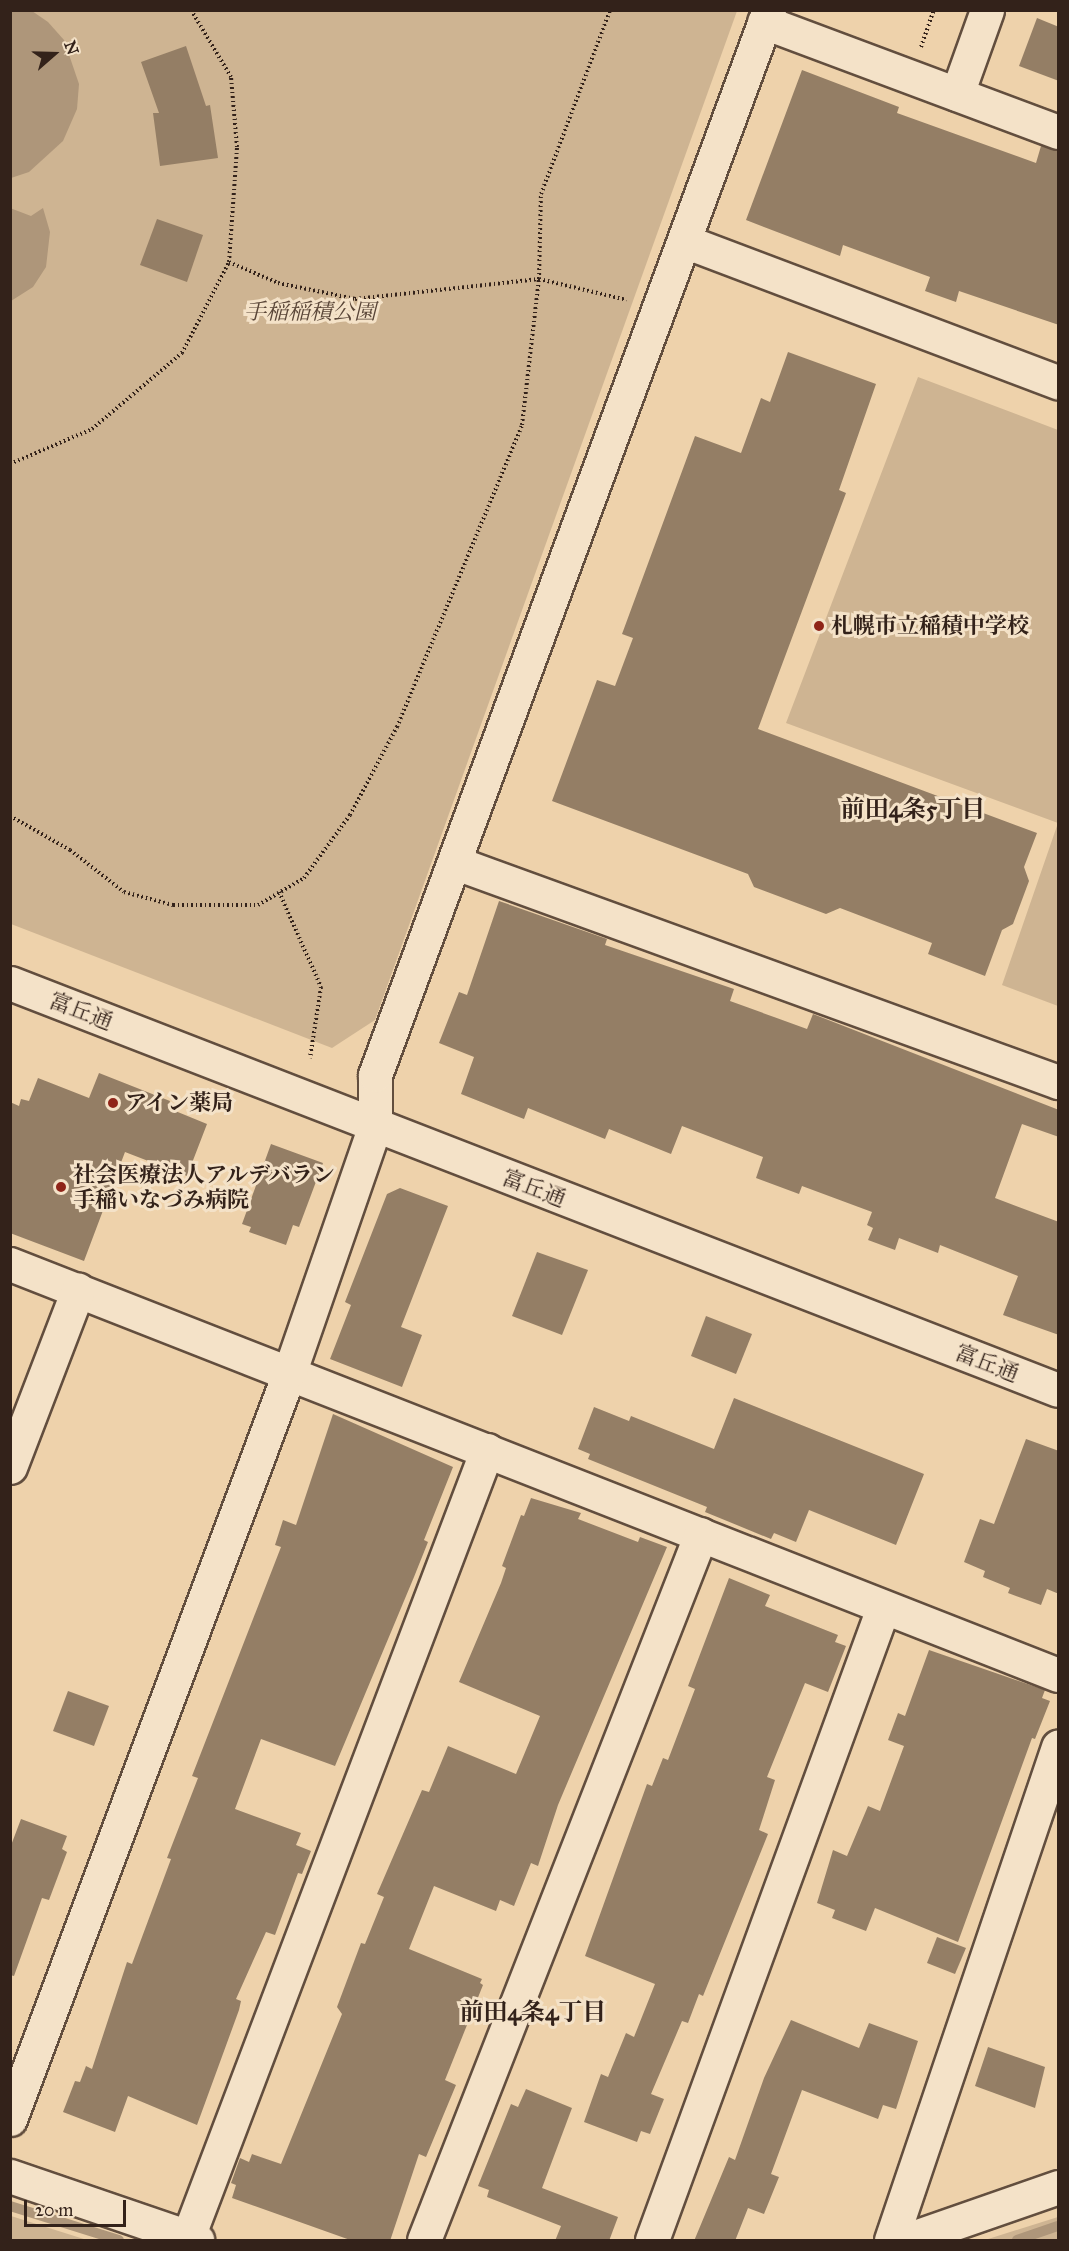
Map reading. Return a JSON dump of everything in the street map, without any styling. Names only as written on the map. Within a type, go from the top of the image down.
[{"type":"street","points":[[957,94],[987,10]]},
{"type":"street","points":[[10,2119],[290,1371],[375,1126],[375,1075],[456,863],[766,16],[957,94],[1059,132]]},
{"type":"street","points":[[684,241],[1059,382]]},
{"type":"street","points":[[456,863],[1059,1082]]},
{"type":"street","name":"富丘通","points":[[10,983],[1059,1390]]},
{"type":"street","points":[[10,1264],[290,1371],[883,1608],[1059,1675]]},
{"type":"street","points":[[10,1467],[78,1290]]},
{"type":"street","points":[[10,2176],[193,2239],[487,1450]]},
{"type":"street","points":[[423,2241],[701,1534]]},
{"type":"street","points":[[652,2241],[883,1608]]},
{"type":"street","points":[[891,2241],[1059,1747]]},
{"type":"street","points":[[906,2241],[1059,2187]]},
{"type":"path","points":[[10,464],[92,429],[182,353],[229,262],[237,147],[231,77],[191,10]]},
{"type":"path","points":[[10,816],[70,850],[124,892],[173,904],[258,905],[304,878],[350,816],[397,727],[470,556],[522,425],[539,279],[542,194],[610,10]]},
{"type":"path","points":[[920,51],[934,10]]},
{"type":"path","points":[[229,262],[278,284],[356,299],[539,279],[629,300]]},
{"type":"path","points":[[279,892],[321,987],[310,1058]]},
{"type":"green space","name":"手稲稲積公園","points":[[10,11],[737,11],[375,1020],[332,1048],[11,924]]},
{"type":"green space","points":[[918,377],[1058,430],[1058,823],[786,723]]},
{"type":"green space","points":[[1058,823],[1058,1006],[1002,985]]},
{"type":"green space","points":[[11,2216],[87,2240],[11,2240]]},
{"type":"green space","points":[[1058,2217],[1058,2240],[985,2240]]},
{"type":"shaded area","points":[[11,10],[32,11],[48,22],[64,40],[79,84],[77,109],[63,141],[29,172],[11,178]]},
{"type":"shaded area","points":[[10,208],[31,216],[43,208],[50,232],[46,267],[33,287],[11,301]]},
{"type":"building","points":[[1037,18],[1059,27],[1059,81],[1019,66]]},
{"type":"building","points":[[186,46],[206,106],[210,105],[218,158],[160,166],[153,113],[159,113],[141,62]]},
{"type":"building","points":[[802,70],[899,107],[897,113],[1036,163],[1041,146],[1059,150],[1059,325],[959,291],[956,302],[925,291],[930,277],[843,245],[840,256],[746,220]]},
{"type":"building","points":[[157,219],[203,235],[187,282],[140,265]]},
{"type":"building","points":[[788,352],[876,384],[839,490],[846,493],[758,729],[1037,833],[1024,867],[1029,881],[1013,924],[1002,930],[985,976],[928,954],[932,943],[840,908],[826,914],[754,887],[748,874],[552,801],[597,680],[615,686],[633,638],[622,634],[695,436],[741,453],[761,398],[770,402]]},
{"type":"building","points":[[499,901],[607,939],[605,945],[734,989],[730,1001],[807,1029],[813,1014],[1059,1110],[1059,1137],[1022,1124],[995,1198],[1059,1222],[1059,1335],[1003,1315],[1018,1276],[940,1245],[938,1253],[899,1238],[895,1250],[868,1240],[873,1228],[867,1225],[872,1212],[802,1186],[799,1194],[756,1178],[763,1157],[682,1126],[671,1154],[609,1129],[605,1139],[528,1108],[524,1119],[461,1094],[474,1057],[439,1043],[459,992],[467,995]]},
{"type":"building","name":"社会医療法人アルデバラン 手稲いなづみ病院","points":[[99,1073],[170,1101],[168,1108],[207,1124],[187,1176],[125,1152],[84,1261],[10,1233],[10,1102],[19,1106],[21,1099],[29,1101],[38,1078],[89,1098]]},
{"type":"building","points":[[271,1144],[323,1163],[299,1227],[293,1225],[286,1245],[249,1232],[251,1227],[242,1224]]},
{"type":"building","points":[[400,1188],[448,1206],[401,1327],[422,1335],[402,1387],[330,1359],[351,1305],[345,1302],[387,1194]]},
{"type":"building","points":[[537,1252],[588,1270],[562,1335],[512,1316]]},
{"type":"building","points":[[706,1316],[752,1334],[736,1374],[691,1356]]},
{"type":"building","points":[[734,1398],[924,1474],[896,1545],[809,1510],[796,1542],[774,1533],[771,1539],[705,1512],[707,1507],[588,1459],[590,1454],[578,1449],[594,1407],[629,1421],[631,1416],[714,1449]]},
{"type":"building","points":[[333,1414],[453,1467],[424,1540],[428,1542],[335,1766],[261,1739],[235,1809],[301,1833],[296,1845],[311,1851],[302,1874],[298,1873],[275,1935],[266,1932],[236,1999],[241,2001],[239,2010],[197,2125],[128,2096],[115,2132],[63,2112],[75,2081],[80,2082],[86,2066],[92,2069],[127,1962],[132,1964],[171,1859],[167,1858],[198,1778],[192,1776],[281,1547],[275,1545],[283,1520],[296,1525]]},
{"type":"building","points":[[1026,1439],[1059,1451],[1059,1594],[1047,1589],[1041,1605],[1008,1593],[1010,1588],[983,1577],[985,1571],[964,1562],[980,1519],[994,1524]]},
{"type":"building","points":[[531,1498],[581,1513],[578,1519],[638,1542],[640,1537],[667,1547],[558,1805],[538,1866],[531,1863],[514,1906],[500,1900],[496,1911],[434,1886],[409,1949],[482,1979],[480,1983],[483,1985],[445,2080],[456,2085],[426,2157],[419,2154],[390,2241],[353,2241],[232,2198],[236,2185],[231,2183],[240,2158],[249,2162],[252,2154],[281,2164],[342,2014],[337,2007],[361,1943],[365,1944],[384,1897],[377,1894],[422,1790],[429,1792],[448,1746],[516,1774],[540,1716],[459,1682],[501,1583],[506,1568],[502,1566],[521,1515],[524,1516]]},
{"type":"building","points":[[729,1578],[770,1595],[765,1606],[838,1635],[835,1642],[846,1646],[828,1692],[805,1683],[767,1777],[775,1780],[759,1830],[768,1834],[703,1996],[699,1994],[688,2023],[682,2021],[651,2094],[664,2099],[650,2134],[641,2131],[637,2142],[584,2122],[601,2074],[608,2077],[626,2033],[634,2037],[655,1984],[585,1956],[647,1784],[652,1786],[663,1758],[668,1760],[695,1689],[688,1686]]},
{"type":"building","points":[[929,1650],[1045,1690],[1042,1698],[1050,1701],[1035,1739],[1032,1738],[958,1942],[875,1908],[866,1931],[832,1918],[835,1910],[817,1903],[833,1850],[847,1856],[868,1806],[880,1811],[904,1746],[888,1740],[898,1713],[905,1716]]},
{"type":"building","points":[[68,1691],[109,1706],[94,1746],[53,1731]]},
{"type":"building","points":[[21,1819],[67,1836],[62,1849],[67,1852],[49,1900],[42,1898],[14,1976],[10,1975],[10,1848]]},
{"type":"building","points":[[937,1937],[966,1948],[955,1974],[927,1963]]},
{"type":"building","points":[[791,2020],[859,2048],[869,2023],[918,2041],[896,2109],[883,2105],[878,2119],[802,2090],[771,2174],[779,2177],[764,2214],[748,2208],[735,2241],[694,2241],[729,2157],[735,2160],[764,2078]]},
{"type":"building","points":[[988,2047],[1045,2067],[1035,2108],[975,2086]]},
{"type":"building","points":[[526,2089],[572,2108],[542,2188],[618,2217],[609,2241],[555,2241],[561,2226],[487,2197],[489,2190],[478,2186],[511,2104],[518,2107]]},
{"type":"waterway","points":[[10,2206],[119,2240]]},
{"type":"waterway","points":[[1017,2240],[1058,2226]]},
{"type":"place","name":"札幌市立稲積中学校","points":[[819,626]]},
{"type":"place","name":"アイン薬局","points":[[113,1103]]},
{"type":"place","name":"社会医療法人アルデバラン 手稲いなづみ病院","points":[[61,1187]]},
{"type":"district","name":"前田4条5丁目","points":[[913,810]]},
{"type":"district","name":"前田4条4丁目","points":[[533,2013]]}]
